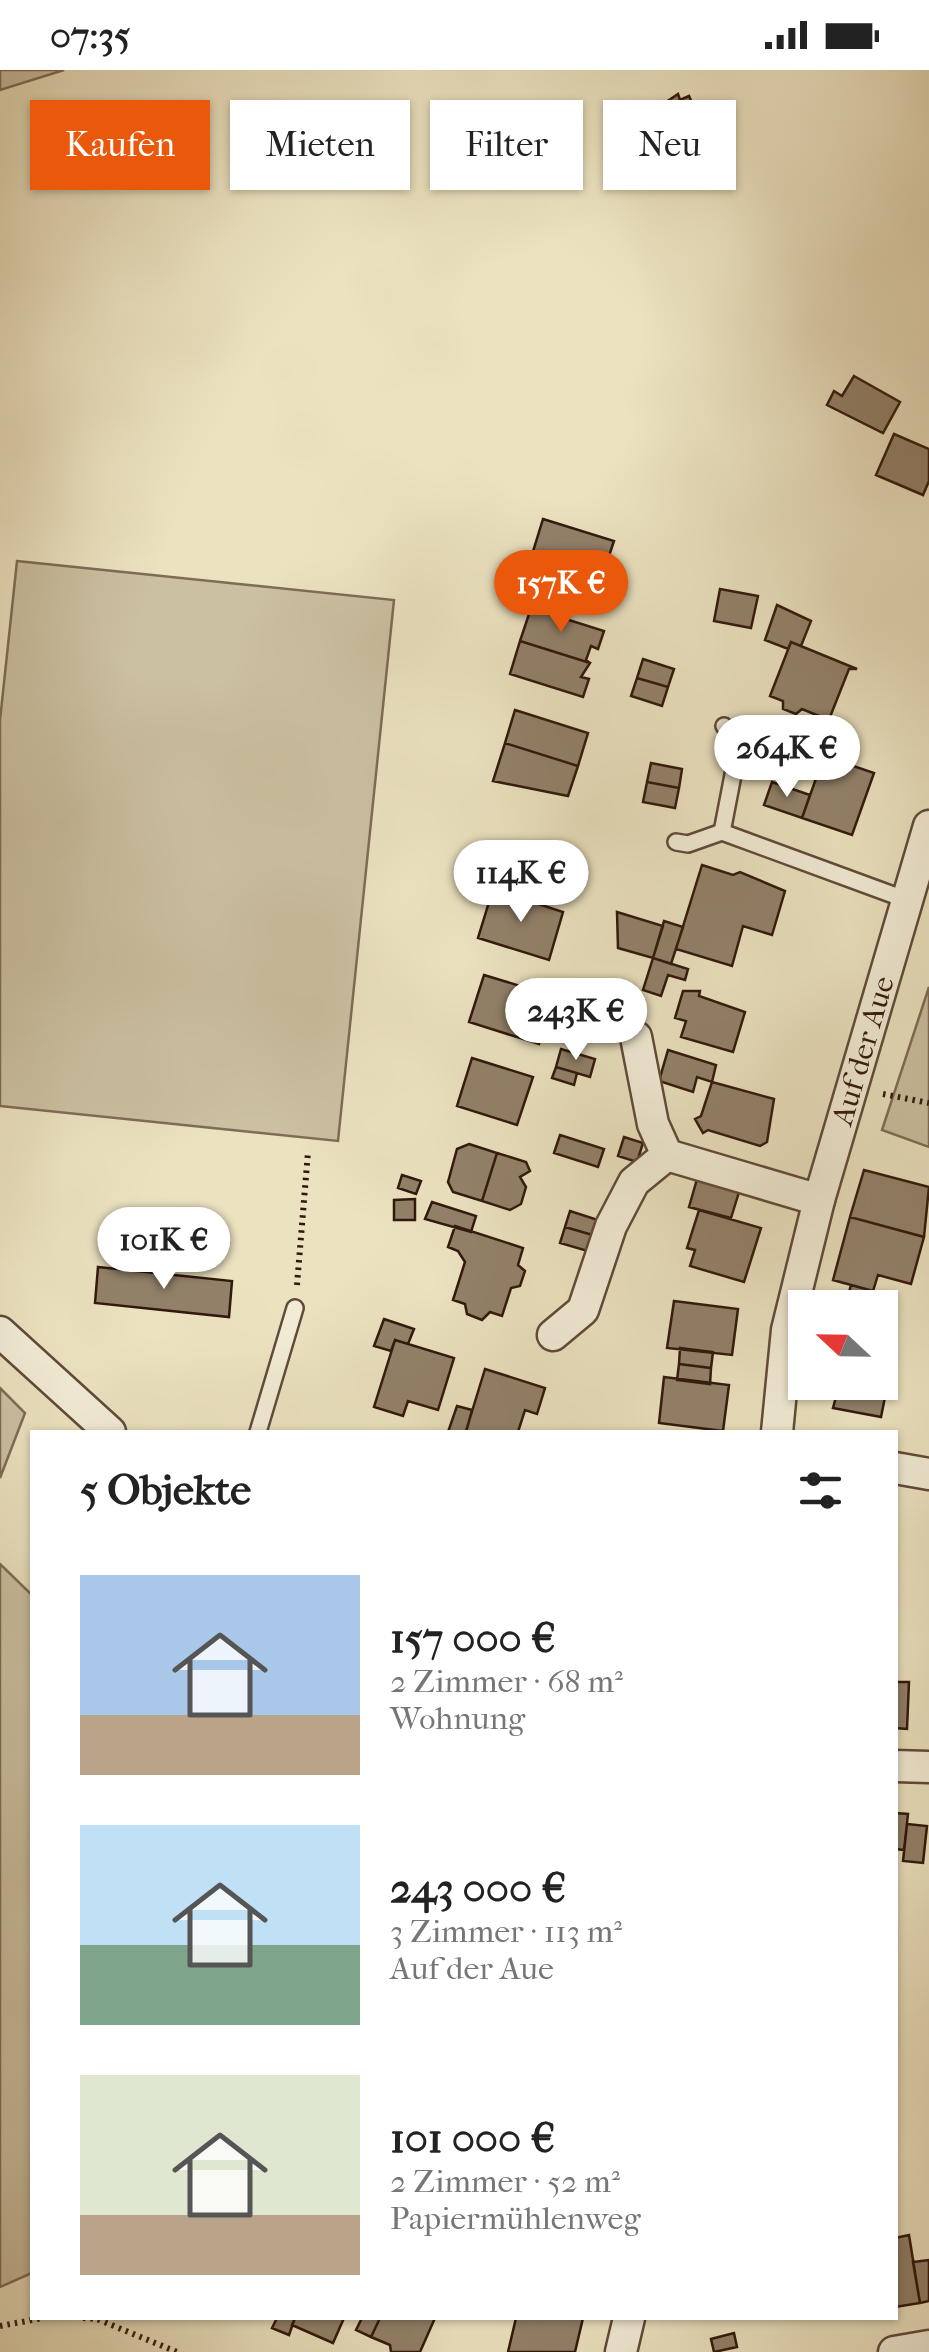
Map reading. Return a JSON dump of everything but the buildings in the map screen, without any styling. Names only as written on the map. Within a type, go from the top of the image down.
[{"type":"street","name":"Auf der Aue","points":[[777,1430],[787,1330],[819,1200],[929,826]]},
{"type":"street","points":[[636,1037],[654,1124],[667,1155]]},
{"type":"street","points":[[667,1155],[819,1200]]},
{"type":"street","points":[[553,1335],[583,1310],[611,1226],[634,1182],[667,1155]]},
{"type":"street","points":[[0,1332],[108,1430]]},
{"type":"street","points":[[898,1469],[929,1474]]},
{"type":"street","points":[[898,1766],[929,1768]]},
{"type":"street","points":[[621,2352],[629,2320]]},
{"type":"street","points":[[894,2352],[929,2346]]},
{"type":"lane","points":[[722,832],[739,744],[724,726]]},
{"type":"lane","points":[[676,842],[688,844],[722,832],[907,900]]},
{"type":"lane","points":[[259,1430],[295,1308]]},
{"type":"path","points":[[852,1088],[929,1103]]},
{"type":"path","points":[[295,1308],[308,1152]]},
{"type":"path","points":[[0,2326],[32,2320]]},
{"type":"path","points":[[102,2320],[178,2352]]},
{"type":"shaded area","points":[[0,70],[64,70],[0,90]]},
{"type":"shaded area","points":[[17,561],[394,600],[338,1141],[0,1106],[0,720]]},
{"type":"shaded area","points":[[929,987],[929,1147],[882,1130]]},
{"type":"shaded area","points":[[0,1388],[25,1413],[0,1478]]},
{"type":"shaded area","points":[[0,1564],[30,1593],[30,2274],[0,2287]]}]
